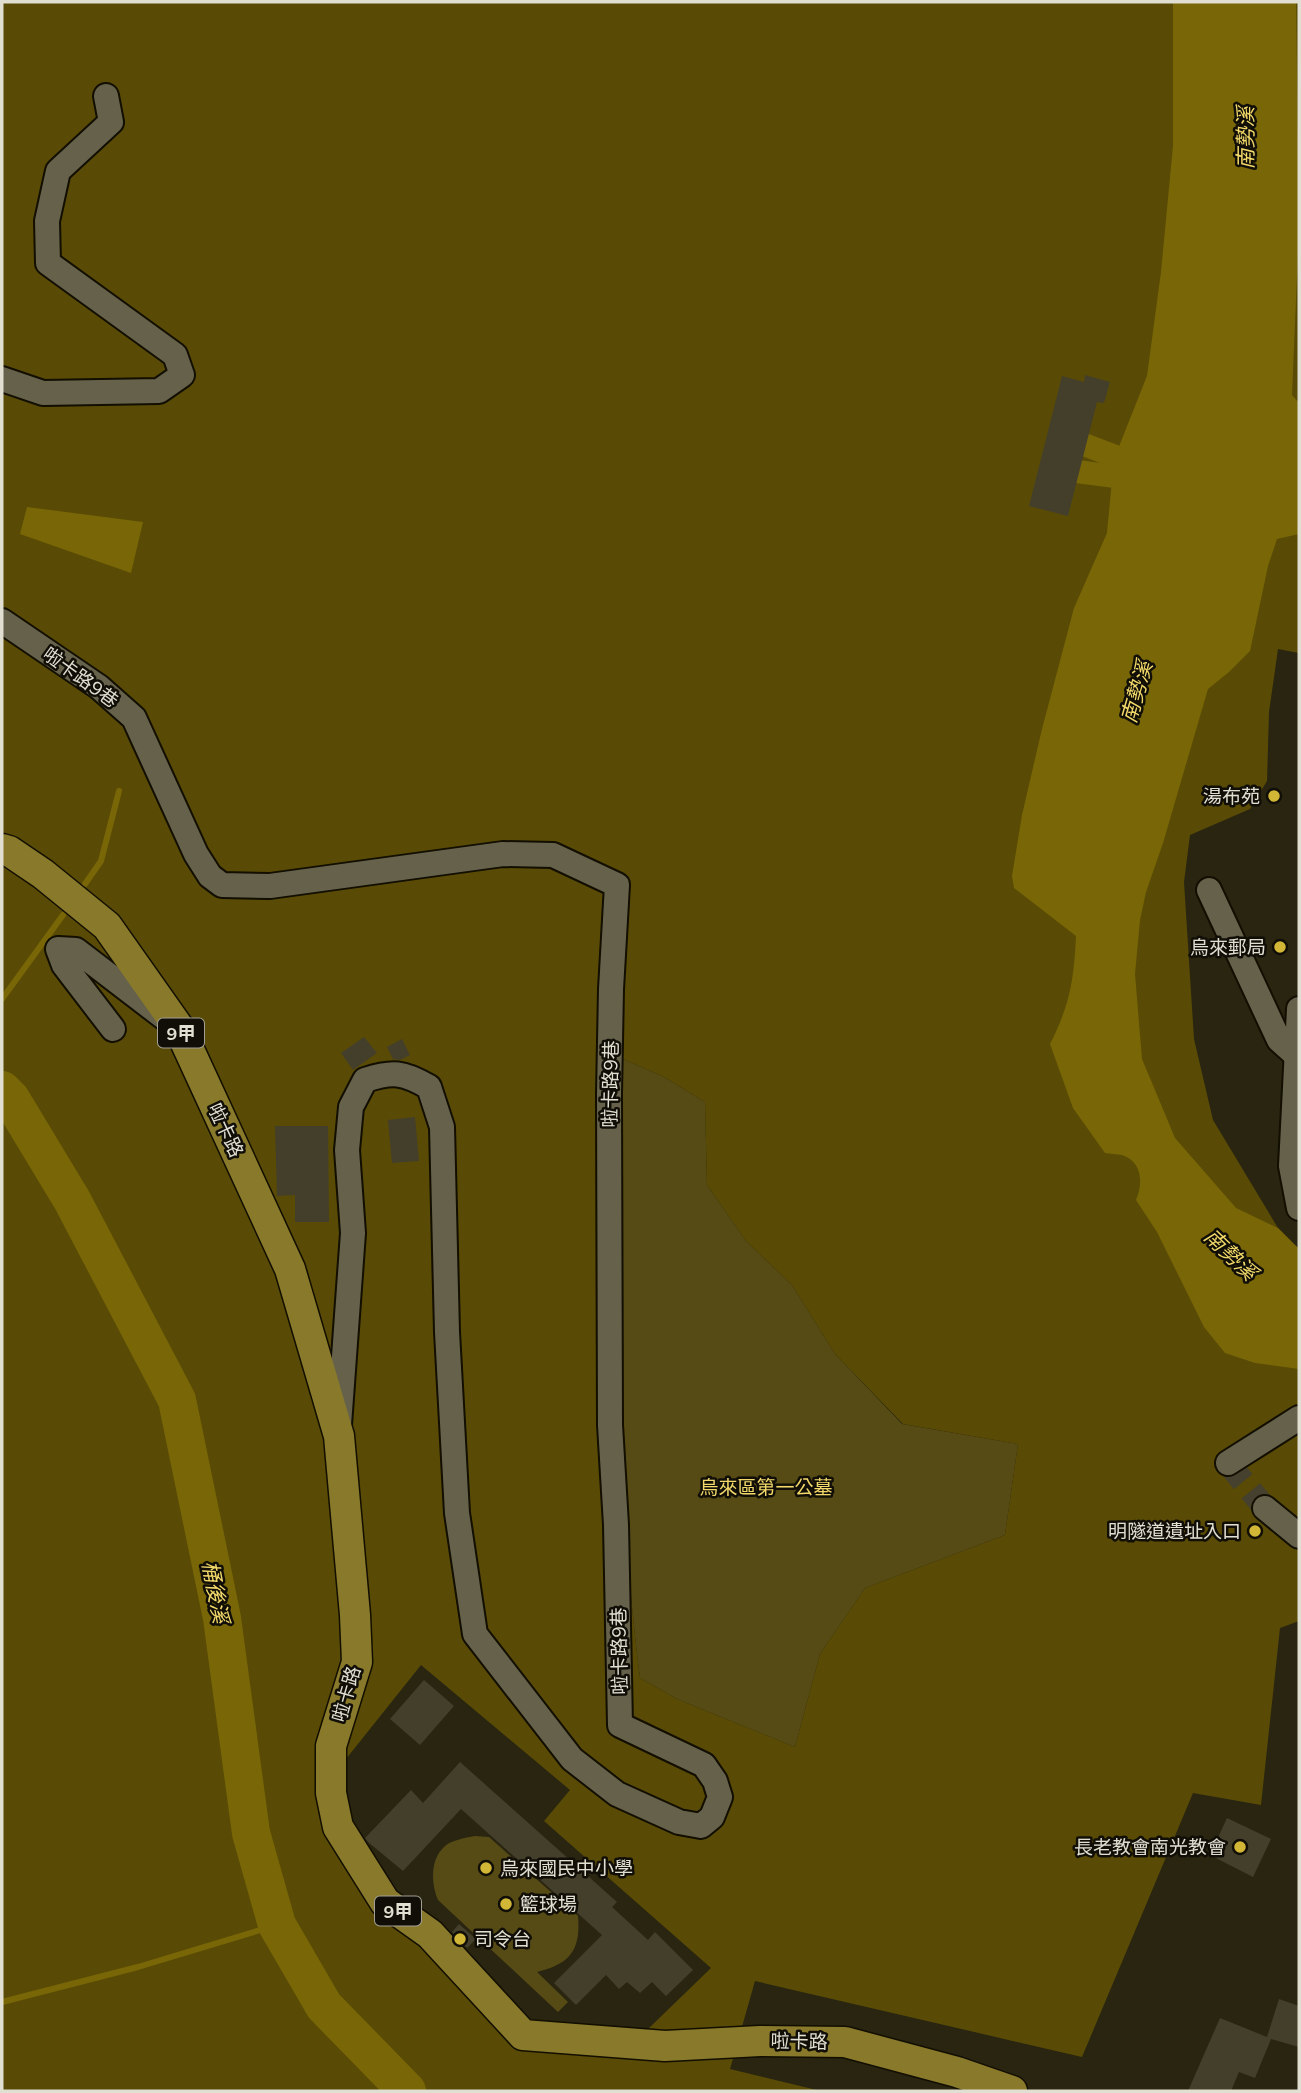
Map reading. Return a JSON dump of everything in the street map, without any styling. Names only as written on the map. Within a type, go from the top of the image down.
[{"type":"main road","name":"啦卡路","points":[[2,849],[43,874],[107,926],[179,1028],[290,1269],[339,1436],[355,1615],[357,1662],[331,1746],[331,1793],[338,1827],[386,1902],[430,1934],[523,2035],[665,2046],[760,2041],[845,2042],[957,2071],[1012,2091]]},
{"type":"street","points":[[2,379],[43,393],[159,391],[182,375],[175,355],[48,263],[47,221],[58,171],[111,122],[106,96]]},
{"type":"street","name":"啦卡路9巷","points":[[2,621],[99,687],[134,718],[196,854],[209,876],[222,885],[270,886],[515,854],[553,855],[617,885],[609,1081],[610,1425],[616,1525],[620,1725],[704,1765],[715,1781],[720,1797],[712,1817],[701,1826],[679,1822],[617,1794],[572,1759],[475,1634],[457,1513],[447,1332],[442,1127],[429,1087],[412,1077],[387,1073],[365,1080],[351,1107],[347,1150],[353,1233],[339,1436]]},
{"type":"street","points":[[1209,890],[1279,1040],[1297,1056]]},
{"type":"street","points":[[113,1029],[64,965],[58,949],[76,950],[179,1028]]},
{"type":"street","points":[[1299,1009],[1291,1166],[1299,1208]]},
{"type":"street","points":[[1228,1463],[1299,1418]]},
{"type":"street","points":[[1265,1508],[1299,1536]]},
{"type":"green space","name":"烏來區第一公墓","points":[[623,1059],[664,1077],[705,1102],[707,1185],[746,1241],[792,1285],[835,1354],[902,1424],[1018,1444],[1005,1535],[865,1588],[820,1654],[795,1747],[677,1699],[640,1678],[631,1601],[622,1446],[620,1291]]},
{"type":"green space","points":[[475,1836],[489,1837],[578,1916],[578,1938],[571,1954],[558,1965],[537,1972],[568,2002],[558,2012],[438,1900],[433,1872],[439,1852],[450,1843]]},
{"type":"shaded area","points":[[2,2],[1299,2],[1299,653],[1278,649],[1269,712],[1267,781],[1250,809],[1190,835],[1184,882],[1194,1039],[1213,1120],[1278,1228],[1299,1249],[1299,1621],[1280,1628],[1261,1805],[1193,1793],[1082,2057],[755,1981],[730,2069],[821,2091],[2,2091]],"holes":[[[623,1059],[664,1077],[705,1102],[707,1185],[746,1241],[792,1285],[835,1354],[903,1424],[1018,1444],[1005,1535],[865,1588],[820,1654],[795,1747],[677,1699],[640,1678],[631,1601],[622,1446],[620,1291]],[[421,1665],[570,1790],[544,1821],[711,1968],[648,2029],[565,2026],[525,2018],[389,1895],[344,1810],[342,1764]]]},
{"type":"water","name":"南勢溪","points":[[1173,2],[1296,2],[1299,228],[1292,395],[1299,403],[1299,534],[1277,539],[1268,566],[1250,651],[1208,689],[1146,892],[1140,920],[1135,974],[1142,1059],[1175,1138],[1236,1208],[1278,1228],[1299,1249],[1299,1369],[1255,1363],[1225,1353],[1204,1327],[1157,1232],[1136,1200],[1140,1187],[1138,1168],[1129,1158],[1105,1153],[1073,1108],[1050,1044],[1070,992],[1076,936],[1014,888],[1012,876],[1022,815],[1074,608],[1107,533],[1114,459],[1147,376],[1161,272],[1173,146]]},
{"type":"water","points":[[27,507],[143,522],[131,573],[20,534]]},
{"type":"building","points":[[1085,375],[1110,382],[1104,403],[1097,402],[1068,516],[1029,506],[1062,376],[1084,382]]},
{"type":"building","points":[[364,1037],[377,1053],[353,1070],[341,1053]]},
{"type":"building","points":[[402,1039],[410,1055],[400,1060],[393,1059],[387,1047]]},
{"type":"building","points":[[415,1117],[419,1161],[392,1163],[388,1120]]},
{"type":"building","points":[[275,1126],[328,1126],[329,1222],[295,1222],[295,1195],[277,1196]]},
{"type":"building","points":[[424,1680],[454,1706],[420,1745],[390,1719]]},
{"type":"building","points":[[460,1762],[617,1902],[612,1907],[648,1940],[655,1932],[693,1970],[666,1996],[652,1982],[640,1993],[627,1982],[619,1989],[606,1975],[576,2005],[554,1983],[602,1935],[461,1809],[403,1871],[368,1842],[365,1838],[411,1790],[423,1803]]},
{"type":"building","name":"長老教會南光教會","points":[[1227,1818],[1271,1839],[1253,1877],[1210,1855]]},
{"type":"building","points":[[459,1924],[476,1939],[467,1948],[452,1932]]},
{"type":"building","points":[[1279,1999],[1299,2006],[1299,2047],[1271,2039],[1255,2078],[1239,2072],[1231,2091],[1188,2091],[1220,2018],[1267,2037]]},
{"type":"waterway","points":[[1067,438],[1143,467]]},
{"type":"waterway","points":[[1057,469],[1143,480]]},
{"type":"waterway","points":[[85,884],[101,861],[119,791]]},
{"type":"waterway","points":[[2,999],[63,915]]},
{"type":"waterway","name":"桶後溪","points":[[2,1090],[11,1099],[72,1200],[177,1400],[222,1618],[251,1833],[277,1925],[324,2006],[407,2091]]},
{"type":"waterway","points":[[2,2002],[138,1967],[277,1925]]},
{"type":"tunnel","points":[[1228,1463],[1265,1508]]},
{"type":"place","name":"湯布苑","points":[[1274,796]]},
{"type":"place","name":"烏來郵局","points":[[1280,947]]},
{"type":"place","name":"明隧道遺址入口","points":[[1255,1531]]},
{"type":"place","name":"長老教會南光教會","points":[[1240,1847]]},
{"type":"place","name":"烏來國民中小學","points":[[486,1868]]},
{"type":"place","name":"籃球場","points":[[506,1904]]},
{"type":"place","name":"司令台","points":[[460,1939]]}]
